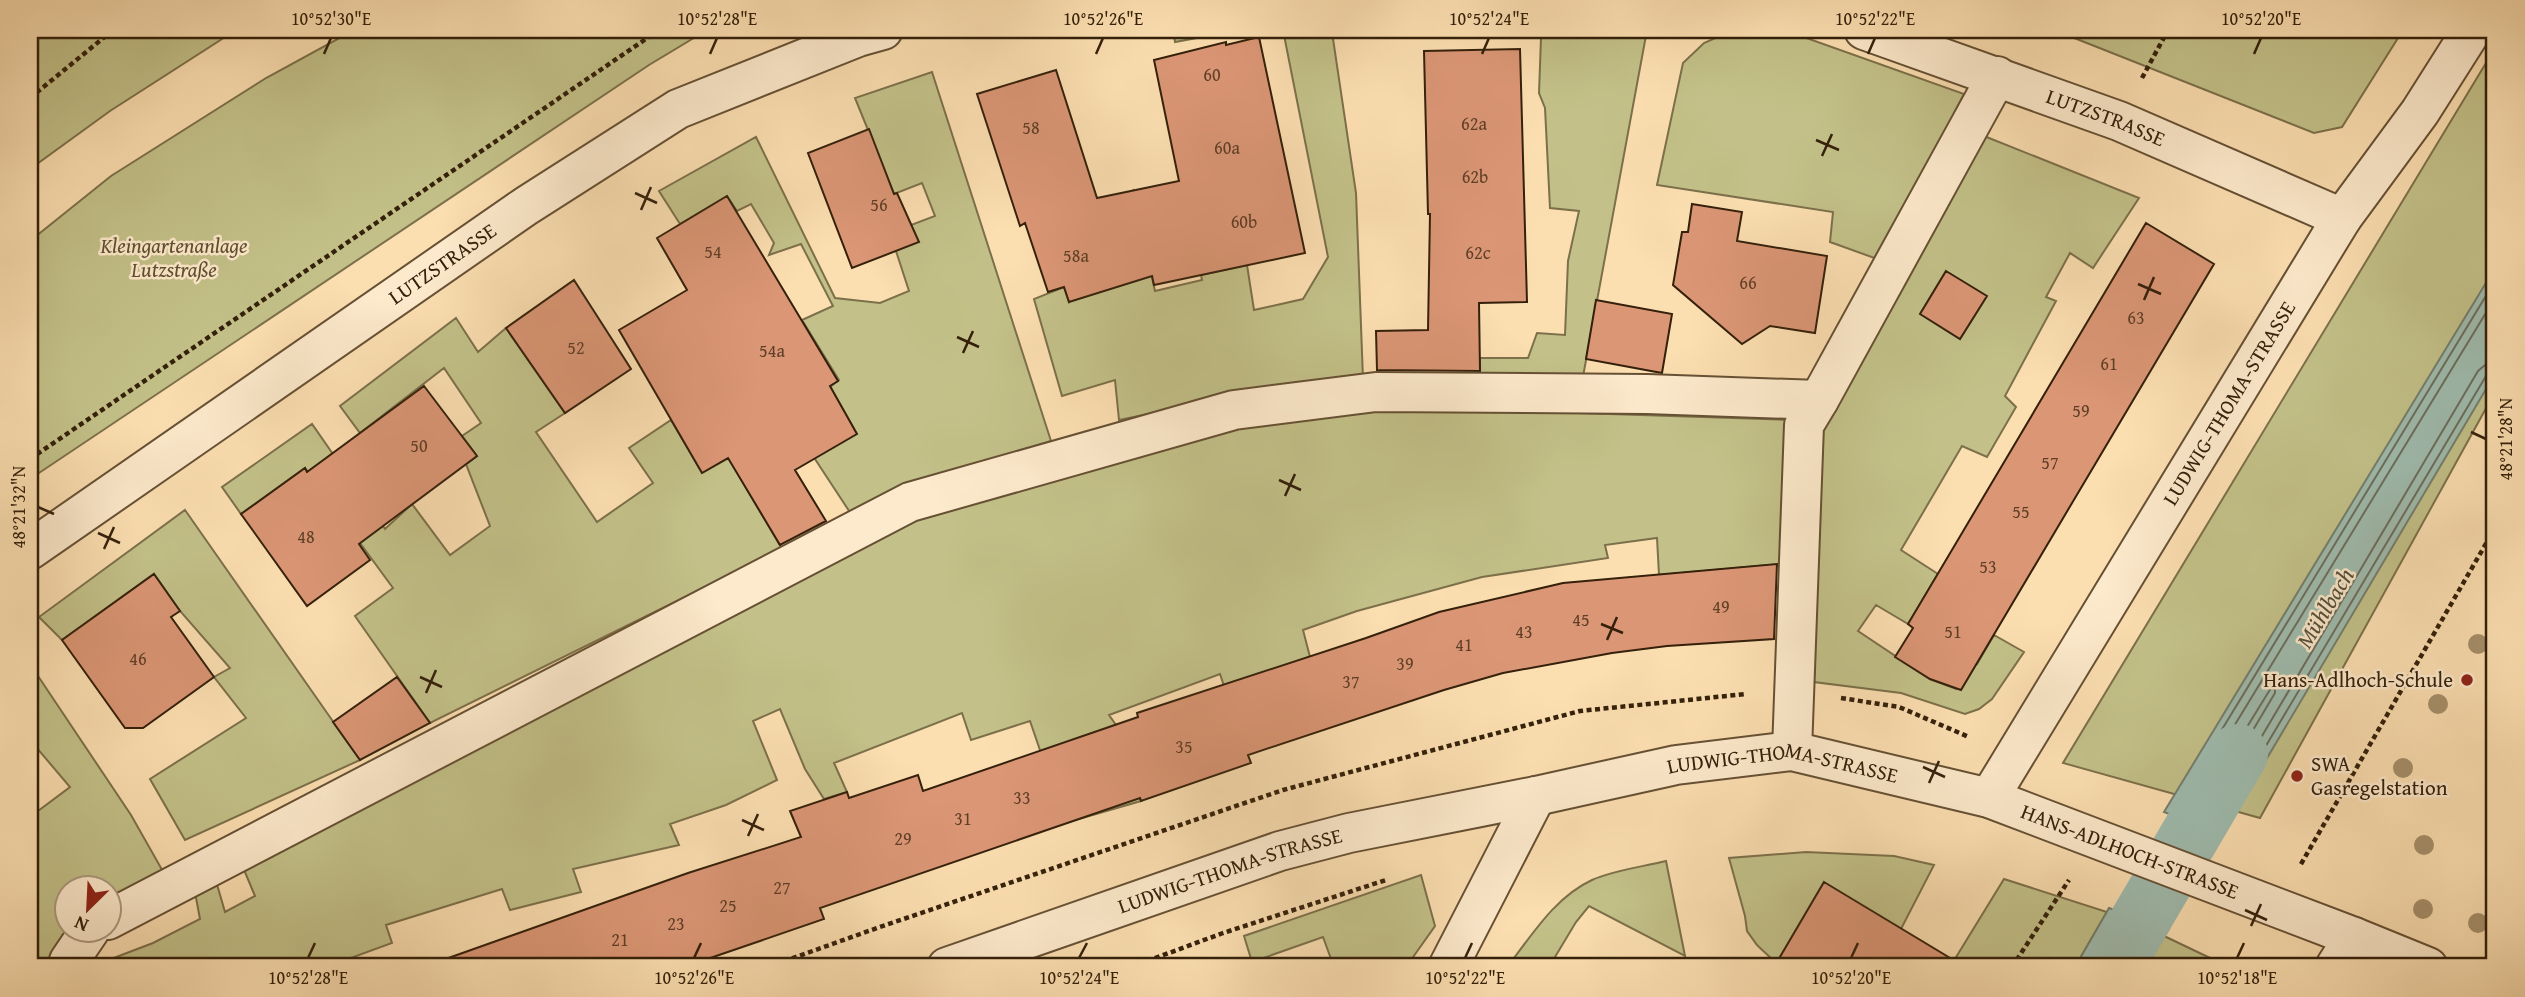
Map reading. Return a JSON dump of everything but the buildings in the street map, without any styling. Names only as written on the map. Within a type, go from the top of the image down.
[{"type":"street","name":"LUTZSTRASSE","points":[[30,550],[526,206],[678,109],[858,37],[883,30]]},
{"type":"street","name":"LUTZSTRASSE","points":[[1864,30],[2119,121],[2342,218]]},
{"type":"street","name":"LUDWIG-THOMA-STRASSE","points":[[947,967],[1280,851],[1349,833],[1676,765],[1792,751],[1989,798],[2342,218],[2420,113],[2472,30]]},
{"type":"street","points":[[1792,751],[1804,425],[1997,76]]},
{"type":"street","points":[[122,913],[910,502],[1234,410],[1376,392],[1647,394],[1819,400]]},
{"type":"street","points":[[1448,967],[1536,796]]},
{"type":"street","name":"HANS-ADLHOCH-STRASSE","points":[[1989,798],[2276,907],[2344,952],[2428,967]]},
{"type":"street","points":[[67,967],[81,944]]},
{"type":"path","points":[[30,98],[113,30]]},
{"type":"path","points":[[30,458],[659,30]]},
{"type":"path","points":[[2276,907],[2495,528]]},
{"type":"path","points":[[2012,967],[2112,843]]},
{"type":"path","points":[[1131,967],[1223,933],[1392,878]]},
{"type":"green space","points":[[30,30],[236,30],[110,111],[30,169]]},
{"type":"green space","name":"Kleingartenanlage Lutzstraße","points":[[354,30],[707,30],[649,65],[30,479],[30,241],[111,176],[266,78]]},
{"type":"green space","points":[[1173,30],[1260,30],[1175,42]]},
{"type":"green space","points":[[1283,30],[1332,32],[1356,193],[1363,379],[1222,399],[1119,420],[1115,380],[1062,396],[1034,299],[1064,287],[1069,302],[1133,191],[1155,291],[1202,280],[1201,275],[1247,265],[1254,310],[1303,299],[1328,257]]},
{"type":"green space","points":[[1422,30],[1647,30],[1582,382],[1480,383],[1480,358],[1528,358],[1537,333],[1565,335],[1568,261],[1579,211],[1550,208],[1545,108],[1539,93],[1541,38],[1423,36]]},
{"type":"green space","points":[[1733,30],[1784,30],[1964,94],[1880,260],[1830,242],[1833,212],[1657,185],[1683,63],[1704,43]]},
{"type":"green space","points":[[2054,30],[2403,30],[2342,127],[2314,133]]},
{"type":"green space","points":[[2495,48],[2495,392],[2260,818],[2063,763]]},
{"type":"green space","points":[[932,72],[1051,441],[905,489],[855,520],[815,459],[830,387],[839,380],[802,320],[833,306],[801,244],[769,255],[774,243],[751,204],[737,211],[727,196],[680,224],[659,191],[756,137],[835,298],[880,303],[909,291],[896,251],[911,225],[935,216],[922,183],[894,194],[855,98]]},
{"type":"green space","points":[[1984,136],[2139,198],[2093,268],[2070,253],[2046,297],[2056,301],[2005,396],[2016,407],[1987,457],[1962,446],[1901,550],[1938,574],[1908,624],[1876,605],[1858,631],[1930,679],[1956,689],[1965,657],[1977,664],[1994,635],[2024,652],[1992,699],[1979,709],[1965,714],[1901,693],[1814,682],[1817,427]]},
{"type":"green space","points":[[456,318],[478,352],[506,328],[565,413],[536,432],[597,522],[653,483],[629,448],[671,420],[702,473],[729,458],[782,549],[430,723],[355,616],[393,588],[305,468],[241,514],[222,487],[312,424],[385,529],[412,504],[450,555],[490,526],[466,464],[477,456],[462,436],[481,423],[444,368],[360,433],[340,406]]},
{"type":"green space","points":[[1358,406],[1794,420],[1792,563],[1659,575],[1657,538],[1605,545],[1608,558],[1482,577],[1357,611],[1303,630],[1310,657],[1225,689],[1220,674],[1109,715],[1116,725],[1141,801],[1065,823],[1030,721],[971,740],[962,713],[834,763],[847,792],[824,799],[805,769],[780,709],[753,721],[777,780],[726,805],[670,824],[679,845],[573,869],[581,892],[510,910],[502,889],[386,925],[392,943],[348,959],[353,967],[90,967],[153,943],[200,919],[194,887],[214,874],[225,912],[255,896],[242,865],[916,516],[1246,420]]},
{"type":"green space","points":[[185,510],[360,760],[185,840],[150,779],[246,718],[214,677],[230,668],[180,611],[154,574],[62,640],[39,617]]},
{"type":"green space","points":[[30,664],[131,815],[165,875],[122,896],[122,874],[52,874],[52,944],[65,944],[64,967],[41,967],[30,947],[30,817],[70,787],[30,740]]},
{"type":"green space","points":[[1806,852],[1894,856],[1934,865],[1901,929],[1776,963],[1747,931],[1729,858]]},
{"type":"green space","points":[[1666,861],[1685,956],[1589,906],[1549,967],[1508,966],[1545,918],[1579,887],[1609,874]]},
{"type":"green space","points":[[1421,875],[1435,926],[1406,967],[1334,967],[1323,937],[1252,962],[1244,936]]},
{"type":"green space","points":[[2004,879],[2107,912],[2075,967],[1950,967]]},
{"type":"green space","points":[[2164,936],[2229,967],[2145,967]]},
{"type":"water","points":[[2495,268],[2495,374],[2222,834],[2164,812]]},
{"type":"water","points":[[2109,908],[2169,929],[2145,967],[2075,967]]},
{"type":"waterway","name":"Mühlbach","points":[[2113,967],[2238,754]]},
{"type":"place","name":"Hans-Adlhoch-Schule","points":[[2467,680]]},
{"type":"place","name":"SWA Gasregelstation","points":[[2297,776]]}]
